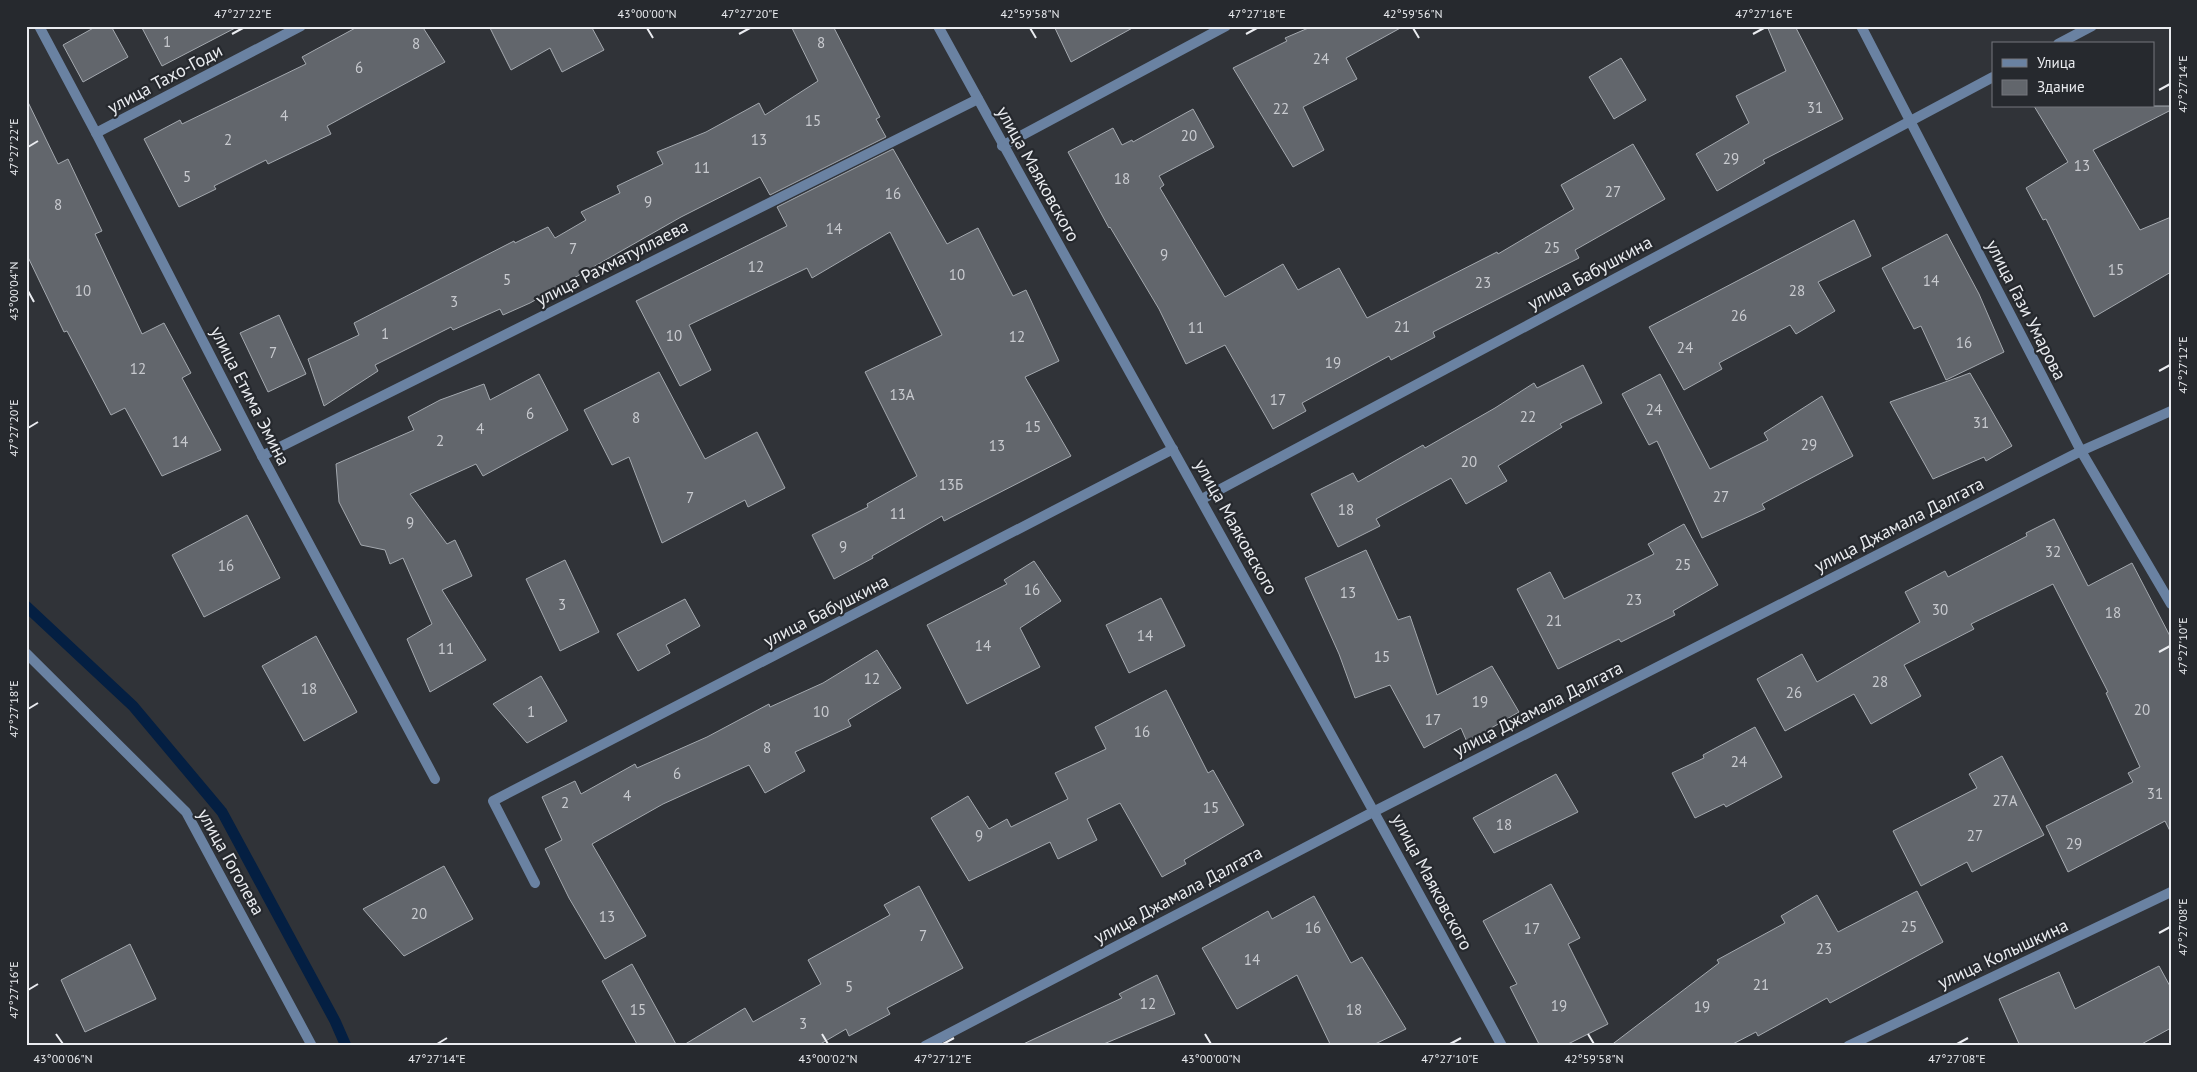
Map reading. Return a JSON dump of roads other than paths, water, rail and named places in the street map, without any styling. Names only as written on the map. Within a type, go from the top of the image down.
[{"type":"street","name":"улица Етима Эмина","points":[[39,26],[262,456],[435,779]]},
{"type":"street","name":"улица Тахо-Годи","points":[[96,133],[301,26]]},
{"type":"street","name":"улица Маяковского","points":[[938,26],[1002,146],[1375,810],[1502,1046]]},
{"type":"street","points":[[1002,146],[1226,26]]},
{"type":"street","name":"улица Гази Умарова","points":[[1861,26],[2081,451],[2171,604]]},
{"type":"street","points":[[2062,42],[2092,26]]},
{"type":"street","name":"улица Бабушкина","points":[[1202,499],[1909,120],[1992,78]]},
{"type":"street","name":"улица Рахматуллаева","points":[[262,456],[978,99]]},
{"type":"street","name":"улица Джамала Далгата","points":[[925,1046],[1375,810],[2081,451],[2171,410]]},
{"type":"street","name":"улица Бабушкина","points":[[535,883],[493,801],[1173,449]]},
{"type":"street","name":"улица Гоголева","points":[[26,654],[186,812],[312,1046]]},
{"type":"street","name":"улица Колышкина","points":[[1848,1046],[2171,892]]},
{"type":"waterway","points":[[26,606],[133,706],[222,812],[335,1021],[346,1046]]}]
